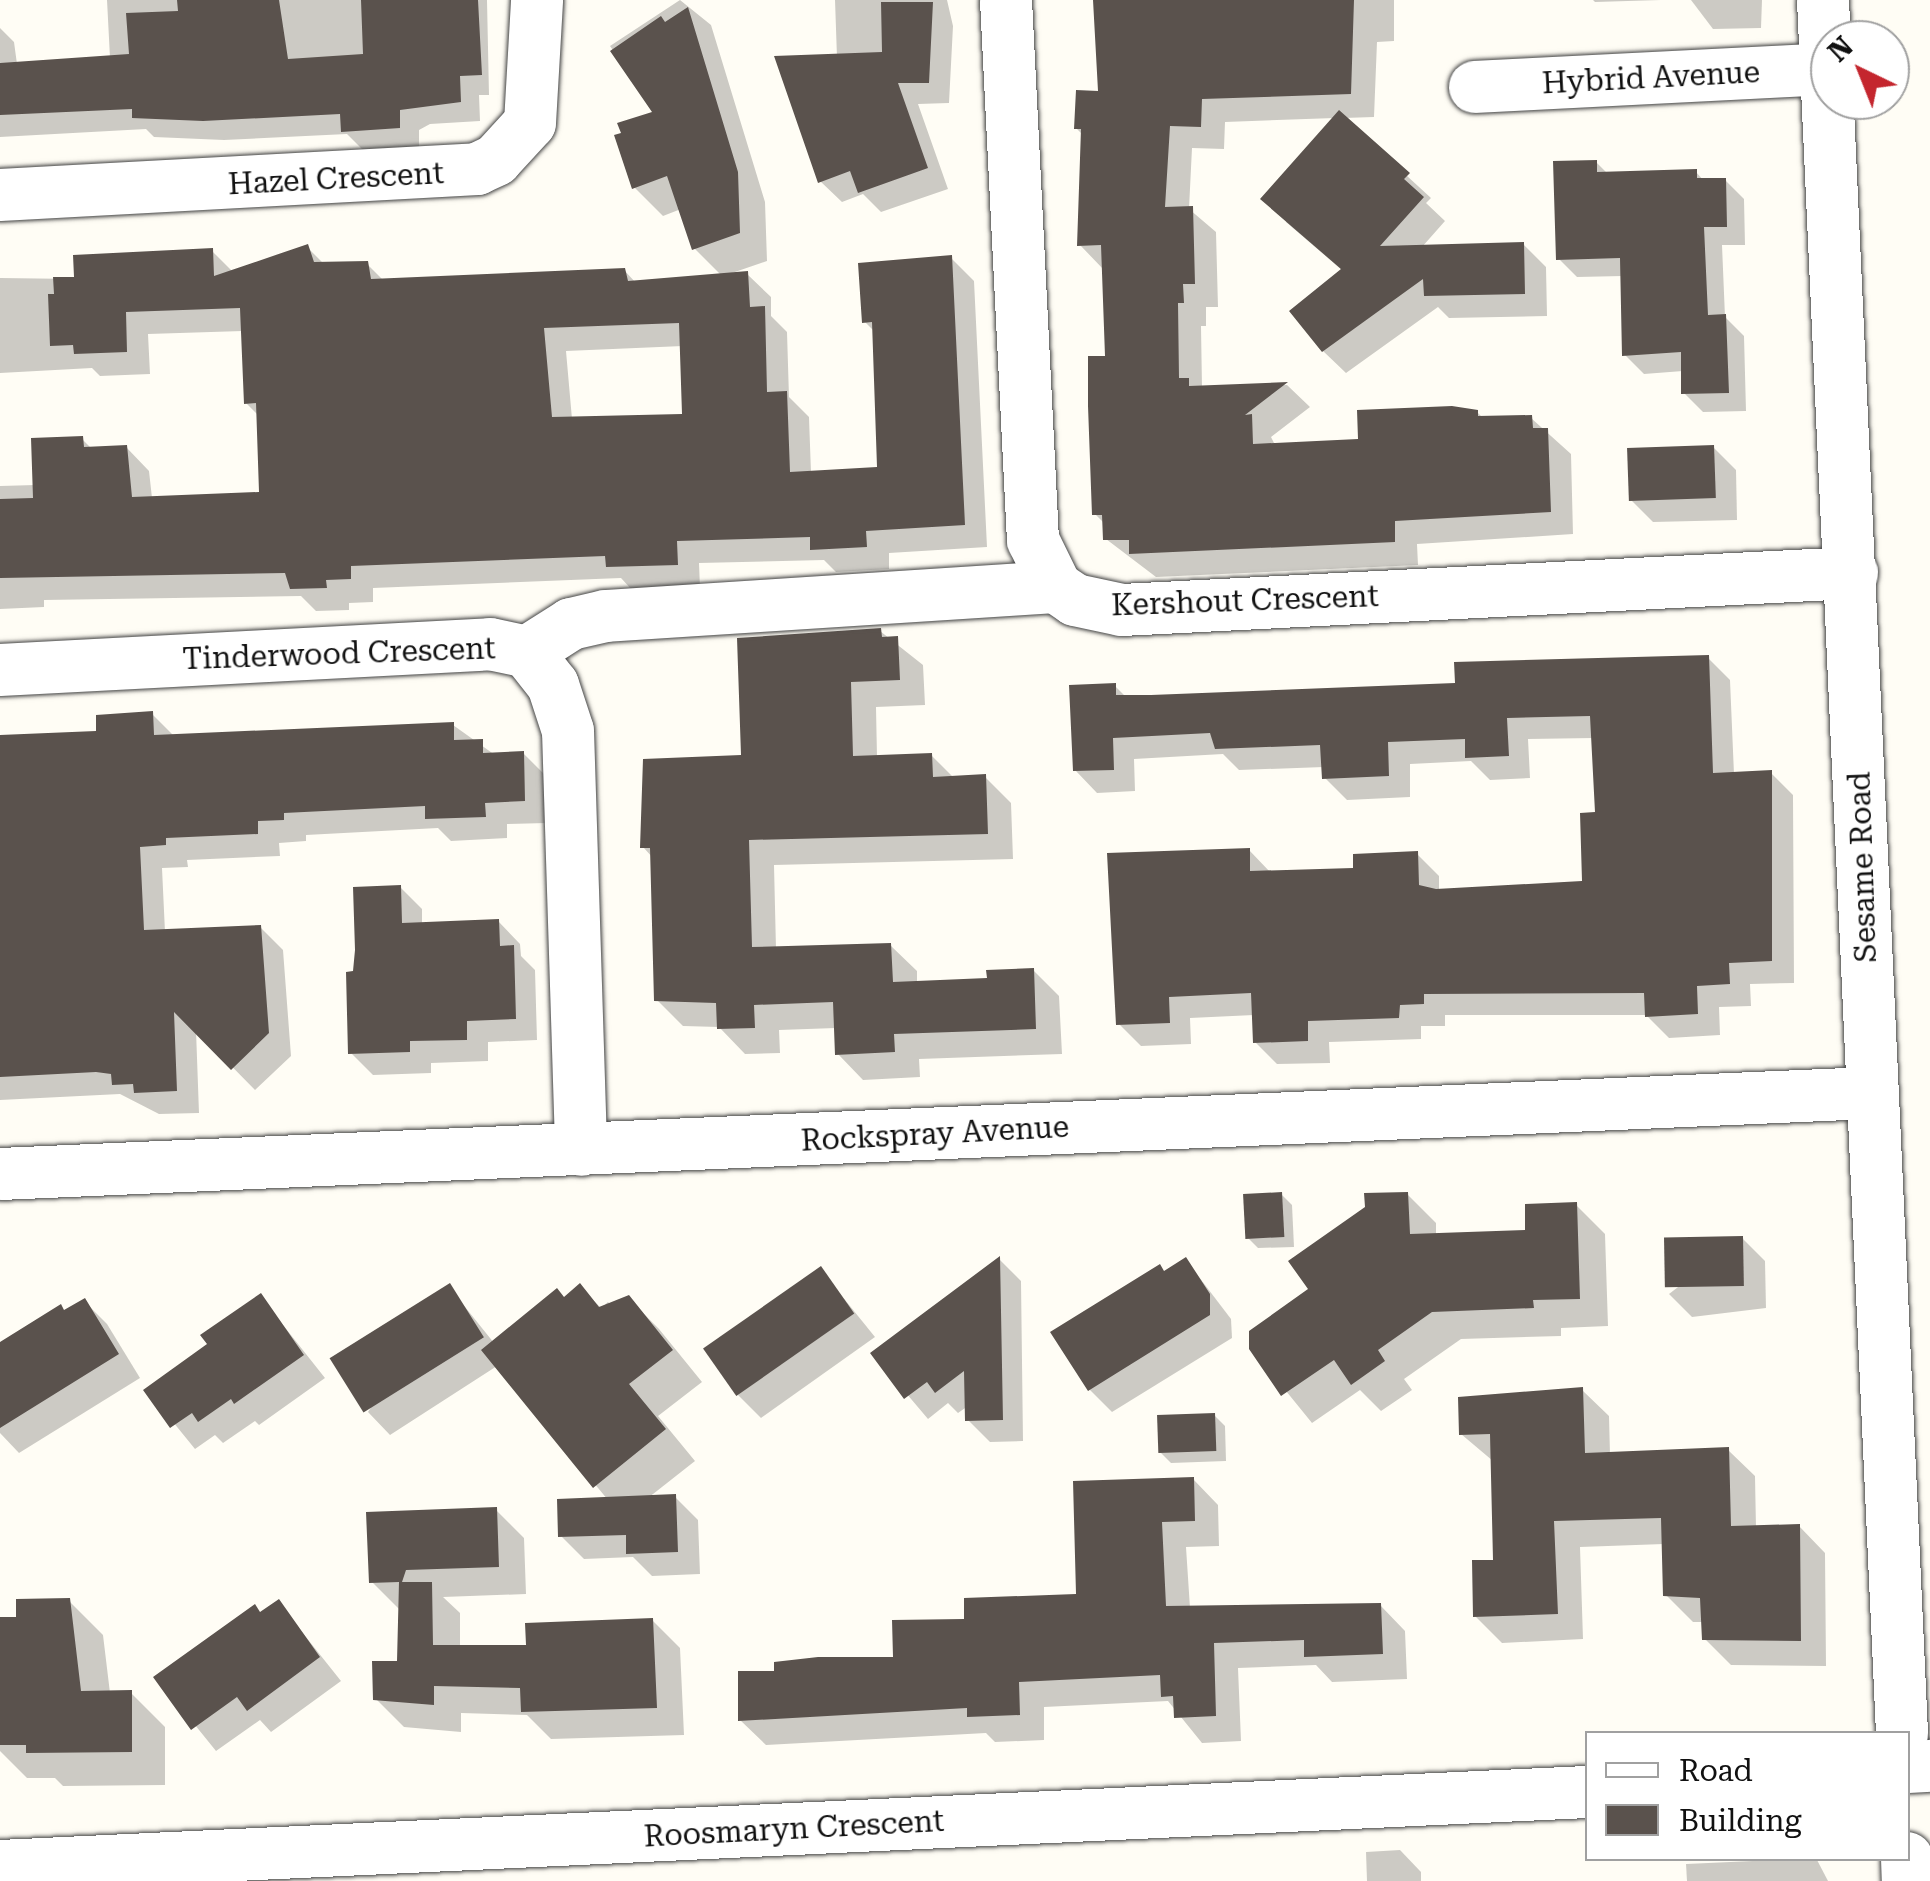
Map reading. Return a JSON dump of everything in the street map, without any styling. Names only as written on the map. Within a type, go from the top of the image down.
[{"type":"street","name":"Hazel Crescent","points":[[0,194],[478,169],[496,160],[530,123],[538,0]]},
{"type":"street","points":[[527,652],[571,624],[606,616],[1056,587],[1033,540],[1006,0]]},
{"type":"street","name":"Hybrid Avenue","points":[[1475,87],[1810,71]]},
{"type":"street","name":"Sesame Road","points":[[1829,120],[1902,1731]]},
{"type":"street","name":"Kershout Crescent","points":[[1056,587],[1075,600],[1122,610],[1852,573]]},
{"type":"street","name":"Tinderwood Crescent","points":[[0,670],[490,644],[527,652],[553,685],[568,731],[580,1150]]},
{"type":"street","name":"Rockspray Avenue","points":[[0,1174],[1870,1092]]},
{"type":"street","name":"Roosmaryn Crescent","points":[[0,1866],[1585,1792]]},
{"type":"building","points":[[177,0],[279,0],[288,59],[363,54],[361,0],[478,0],[482,75],[460,76],[461,102],[400,110],[400,128],[341,132],[340,114],[203,121],[132,118],[132,109],[0,115],[0,63],[129,54],[126,13],[178,11]]},
{"type":"building","points":[[1093,0],[1354,0],[1351,94],[1202,99],[1201,127],[1170,126],[1165,207],[1193,206],[1195,284],[1183,284],[1184,303],[1178,303],[1179,378],[1189,378],[1189,386],[1288,382],[1245,415],[1252,414],[1253,444],[1358,439],[1357,410],[1452,406],[1478,410],[1478,416],[1532,415],[1533,428],[1548,428],[1551,512],[1395,521],[1395,542],[1129,554],[1129,540],[1103,540],[1102,515],[1092,515],[1088,406],[1088,356],[1105,356],[1101,245],[1077,246],[1081,129],[1074,129],[1076,90],[1098,91]]},
{"type":"building","points":[[881,2],[933,2],[929,83],[898,83],[928,168],[858,193],[850,171],[818,183],[774,56],[882,52]]},
{"type":"building","points":[[688,7],[738,172],[740,233],[692,250],[667,176],[632,189],[614,135],[621,133],[617,123],[652,112],[610,51],[661,16],[665,22]]},
{"type":"building","points":[[1339,110],[1410,173],[1404,179],[1424,197],[1380,246],[1524,242],[1525,294],[1424,296],[1423,279],[1322,352],[1289,311],[1341,269],[1260,199]]},
{"type":"building","points":[[1597,160],[1597,172],[1697,169],[1697,178],[1726,178],[1727,227],[1704,227],[1708,315],[1726,314],[1729,393],[1681,394],[1681,352],[1622,356],[1620,258],[1556,260],[1553,161]]},
{"type":"building","points":[[308,244],[314,262],[368,261],[371,279],[625,268],[628,281],[748,271],[750,307],[765,306],[767,392],[787,391],[790,472],[877,467],[872,322],[862,323],[858,263],[952,255],[965,525],[866,531],[867,547],[810,550],[810,537],[677,541],[678,565],[606,567],[605,556],[351,566],[351,579],[326,580],[327,588],[290,589],[285,573],[0,578],[0,499],[33,498],[31,438],[83,436],[84,447],[127,445],[132,497],[259,492],[256,403],[244,404],[240,308],[126,312],[127,352],[74,354],[73,345],[50,346],[48,294],[54,294],[53,277],[74,277],[73,255],[213,248],[214,276]],"holes":[[[679,323],[682,414],[552,417],[544,328]]]},
{"type":"building","points":[[1714,445],[1716,498],[1629,501],[1627,448]]},
{"type":"building","points":[[881,628],[882,637],[898,636],[900,680],[851,682],[853,756],[932,753],[933,777],[986,774],[988,834],[749,840],[752,947],[891,943],[893,982],[987,978],[986,970],[1034,968],[1036,1029],[894,1034],[895,1052],[835,1055],[833,1002],[754,1005],[755,1028],[717,1029],[716,1003],[654,1001],[650,848],[640,848],[643,759],[741,755],[737,638]]},
{"type":"building","points":[[1709,655],[1713,773],[1772,770],[1772,961],[1729,963],[1730,984],[1697,986],[1698,1014],[1645,1017],[1644,993],[1424,994],[1424,1004],[1400,1005],[1399,1018],[1308,1021],[1308,1041],[1253,1043],[1251,993],[1169,997],[1170,1023],[1116,1025],[1107,853],[1250,848],[1250,871],[1353,868],[1353,854],[1418,851],[1419,885],[1436,889],[1582,881],[1580,813],[1595,812],[1590,716],[1507,718],[1509,756],[1465,758],[1465,739],[1388,742],[1389,776],[1322,779],[1320,745],[1215,749],[1210,733],[1113,738],[1114,770],[1073,771],[1069,685],[1116,683],[1116,695],[1151,695],[1455,683],[1454,662]]},
{"type":"building","points":[[153,711],[154,735],[454,722],[454,740],[483,739],[483,753],[524,751],[525,801],[485,803],[486,817],[425,819],[425,806],[284,813],[284,820],[258,821],[258,834],[166,838],[166,845],[140,847],[144,930],[261,925],[269,1033],[231,1070],[174,1012],[177,1091],[134,1093],[133,1084],[112,1085],[111,1074],[96,1072],[0,1077],[0,735],[96,731],[96,715]]},
{"type":"building","points":[[401,885],[402,923],[499,919],[500,946],[514,945],[516,1019],[467,1021],[467,1040],[410,1041],[410,1052],[348,1054],[346,972],[353,971],[355,950],[353,887]]},
{"type":"building","points":[[1282,1192],[1284,1237],[1245,1239],[1243,1194]]},
{"type":"building","points":[[1408,1192],[1410,1234],[1525,1230],[1525,1204],[1577,1202],[1580,1299],[1533,1300],[1534,1308],[1432,1312],[1378,1350],[1385,1361],[1351,1385],[1334,1360],[1281,1396],[1249,1349],[1249,1331],[1308,1289],[1288,1261],[1365,1207],[1364,1193]]},
{"type":"building","points":[[1743,1236],[1744,1286],[1665,1287],[1664,1237]]},
{"type":"building","points":[[1000,1256],[1003,1420],[965,1421],[964,1371],[935,1393],[927,1382],[904,1399],[870,1353]]},
{"type":"building","points":[[1186,1257],[1210,1294],[1210,1315],[1088,1391],[1050,1332],[1160,1264],[1164,1271]]},
{"type":"building","points":[[821,1266],[854,1314],[736,1396],[703,1349]]},
{"type":"building","points":[[450,1283],[484,1337],[363,1413],[330,1358]]},
{"type":"building","points":[[580,1283],[599,1307],[629,1295],[673,1350],[629,1384],[666,1429],[593,1488],[481,1350],[557,1288],[564,1297]]},
{"type":"building","points":[[261,1293],[304,1355],[234,1404],[231,1399],[198,1422],[192,1413],[170,1428],[143,1390],[207,1344],[200,1335]]},
{"type":"building","points":[[85,1298],[119,1354],[0,1428],[0,1342],[61,1304],[64,1310]]},
{"type":"building","points":[[1583,1387],[1585,1453],[1729,1447],[1731,1526],[1800,1524],[1801,1641],[1702,1640],[1700,1598],[1663,1596],[1661,1518],[1554,1521],[1558,1614],[1473,1617],[1472,1560],[1493,1560],[1490,1434],[1459,1435],[1458,1397]]},
{"type":"building","points":[[1215,1413],[1216,1451],[1158,1453],[1157,1415]]},
{"type":"building","points":[[1194,1477],[1195,1521],[1162,1522],[1166,1606],[1381,1603],[1383,1654],[1304,1657],[1304,1640],[1214,1643],[1216,1716],[1174,1718],[1173,1696],[1161,1697],[1160,1675],[1019,1682],[1020,1715],[967,1717],[967,1708],[738,1721],[738,1671],[774,1671],[774,1662],[818,1657],[893,1657],[892,1620],[964,1619],[964,1598],[1076,1594],[1073,1481]]},
{"type":"building","points":[[676,1494],[678,1552],[626,1554],[626,1535],[558,1537],[557,1499]]},
{"type":"building","points":[[497,1507],[499,1567],[406,1570],[402,1582],[432,1582],[433,1645],[526,1645],[525,1623],[653,1618],[657,1708],[521,1712],[520,1688],[434,1686],[434,1705],[373,1700],[372,1661],[397,1661],[399,1582],[369,1583],[366,1512]]},
{"type":"building","points":[[70,1598],[81,1691],[132,1690],[132,1752],[26,1753],[26,1745],[0,1745],[0,1617],[16,1617],[16,1599]]},
{"type":"building","points":[[279,1599],[320,1657],[247,1711],[237,1697],[191,1730],[153,1677],[255,1604],[260,1612]]}]
